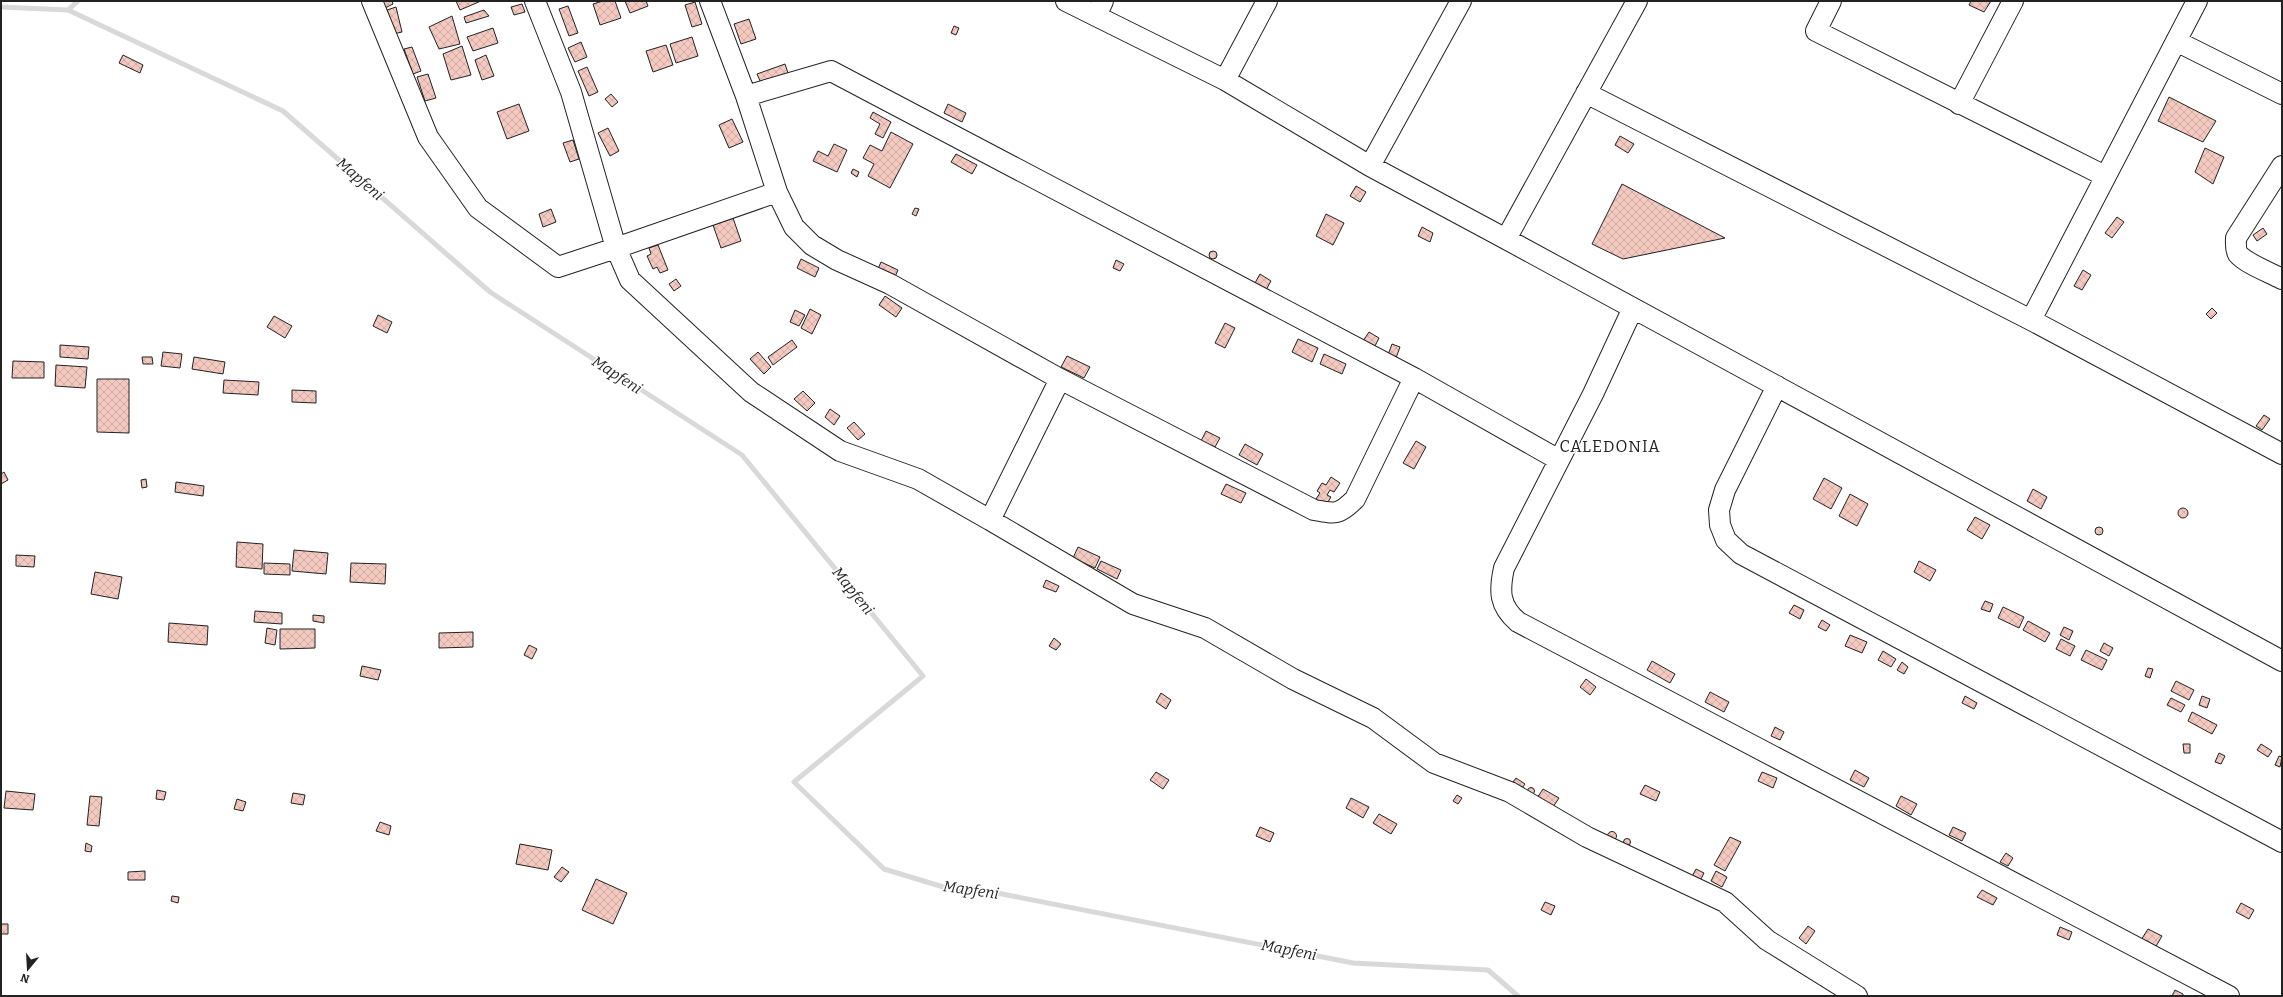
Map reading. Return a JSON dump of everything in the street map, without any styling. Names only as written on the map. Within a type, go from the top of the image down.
[{"type":"street","points":[[372,1],[428,137],[478,208],[558,267],[777,192]]},
{"type":"street","points":[[535,1],[571,92],[616,248],[630,280],[751,392],[840,451],[918,479],[1133,604],[1204,628],[1293,679],[1373,718],[1434,763],[1510,792],[1587,837],[1725,902],[1767,940],[1857,996]]},
{"type":"street","points":[[710,1],[746,96],[777,192],[794,227],[812,245],[837,260],[890,284],[1060,379],[1314,510],[1330,513],[1343,511],[1355,499],[1414,378]]},
{"type":"street","points":[[1066,1],[1100,9],[1225,80],[1370,166],[2282,662]]},
{"type":"street","points":[[1225,80],[1267,1]]},
{"type":"street","points":[[1370,166],[1461,1]]},
{"type":"street","points":[[1506,239],[1636,1]]},
{"type":"street","points":[[1831,1],[1816,31],[2105,176]]},
{"type":"street","points":[[1959,104],[2013,1]]},
{"type":"street","points":[[2031,320],[2197,1]]},
{"type":"street","points":[[2176,41],[2282,94]]},
{"type":"street","points":[[746,96],[831,71],[1414,378],[1559,460]]},
{"type":"street","points":[[1586,93],[2031,320],[2282,454]]},
{"type":"street","points":[[2282,166],[2236,238],[2236,246],[2238,253],[2244,259],[2282,279]]},
{"type":"street","points":[[1633,308],[1593,394],[1504,568],[1501,583],[1504,605],[1508,613],[1518,622],[2229,996]]},
{"type":"street","points":[[990,520],[1060,379]]},
{"type":"street","points":[[1777,386],[1725,490],[1719,510],[1720,525],[1726,540],[1741,554],[2282,842]]},
{"type":"building","points":[[381,1],[392,1],[393,4],[385,8]]},
{"type":"building","points":[[456,1],[481,1],[460,10]]},
{"type":"building","points":[[603,1],[615,1],[621,18],[600,25],[593,4]]},
{"type":"building","points":[[625,1],[646,1],[648,6],[630,13]]},
{"type":"building","points":[[1971,1],[1991,1],[1984,12],[1969,5]]},
{"type":"building","points":[[695,2],[702,24],[692,27],[685,5]]},
{"type":"building","points":[[522,4],[525,12],[514,15],[511,7]]},
{"type":"building","points":[[568,6],[578,33],[569,36],[559,9]]},
{"type":"building","points":[[396,7],[402,32],[393,34],[387,10]]},
{"type":"building","points":[[484,10],[489,16],[466,23],[464,17]]},
{"type":"building","points":[[452,16],[460,44],[439,49],[429,27]]},
{"type":"building","points":[[749,19],[756,39],[741,44],[734,24]]},
{"type":"building","points":[[954,26],[959,28],[956,35],[951,33]]},
{"type":"building","points":[[493,28],[498,43],[473,51],[467,37]]},
{"type":"building","points":[[692,37],[698,56],[676,63],[670,44]]},
{"type":"building","points":[[581,42],[587,57],[575,62],[568,48]]},
{"type":"building","points":[[666,45],[673,65],[653,72],[646,51]]},
{"type":"building","points":[[462,46],[471,75],[451,80],[443,54]]},
{"type":"building","points":[[412,47],[421,71],[413,74],[404,49]]},
{"type":"building","points":[[123,55],[143,65],[140,73],[119,63]]},
{"type":"building","points":[[486,55],[494,76],[482,80],[475,60]]},
{"type":"building","points":[[785,64],[788,73],[761,83],[757,74]]},
{"type":"building","points":[[587,67],[598,92],[589,96],[578,71]]},
{"type":"building","points":[[428,74],[436,98],[425,101],[417,77]]},
{"type":"building","points":[[611,94],[618,102],[612,107],[605,99]]},
{"type":"building","points":[[2169,97],[2216,121],[2203,142],[2158,121]]},
{"type":"building","points":[[519,104],[529,131],[507,139],[497,112]]},
{"type":"building","points":[[948,104],[966,113],[962,122],[944,113]]},
{"type":"building","points":[[873,112],[891,122],[883,138],[875,134],[880,124],[870,118]]},
{"type":"building","points":[[732,119],[743,142],[729,148],[719,125]]},
{"type":"building","points":[[608,128],[619,151],[610,156],[598,133]]},
{"type":"building","points":[[891,132],[913,144],[890,188],[868,176],[874,164],[863,158],[870,145],[882,151]]},
{"type":"building","points":[[1620,136],[1634,144],[1628,153],[1615,145]]},
{"type":"building","points":[[573,140],[579,159],[570,162],[563,143]]},
{"type":"building","points":[[834,144],[847,150],[837,172],[813,161],[818,151],[828,156]]},
{"type":"building","points":[[2205,148],[2224,157],[2213,184],[2195,172]]},
{"type":"building","points":[[956,154],[977,165],[972,174],[951,162]]},
{"type":"building","points":[[853,169],[859,172],[857,177],[851,173]]},
{"type":"building","points":[[1622,184],[1725,238],[1623,259],[1592,244]]},
{"type":"building","points":[[1356,186],[1366,192],[1360,202],[1350,196]]},
{"type":"building","points":[[915,208],[919,209],[916,216],[912,214]]},
{"type":"building","points":[[551,209],[556,222],[543,227],[539,214]]},
{"type":"building","points":[[1326,214],[1344,223],[1333,245],[1316,236]]},
{"type":"building","points":[[2117,217],[2124,222],[2112,238],[2105,233]]},
{"type":"building","points":[[733,218],[741,241],[721,248],[713,225]]},
{"type":"building","points":[[1422,227],[1433,233],[1430,242],[1418,236]]},
{"type":"building","points":[[2263,228],[2267,234],[2257,241],[2253,235]]},
{"type":"building","points":[[658,245],[668,270],[660,273],[657,267],[653,269],[647,256],[651,254],[649,248]]},
{"type":"building","points":[[1211,251],[1215,251],[1217,255],[1215,259],[1211,259],[1209,257],[1209,253]]},
{"type":"building","points":[[801,259],[819,268],[815,277],[797,268]]},
{"type":"building","points":[[1116,260],[1124,264],[1120,271],[1113,268]]},
{"type":"building","points":[[881,262],[898,270],[894,279],[877,271]]},
{"type":"building","points":[[2083,270],[2091,275],[2082,290],[2074,286]]},
{"type":"building","points":[[1260,274],[1271,281],[1266,290],[1255,283]]},
{"type":"building","points":[[676,279],[681,286],[674,291],[669,284]]},
{"type":"building","points":[[885,296],[902,308],[896,317],[879,305]]},
{"type":"building","points":[[2212,308],[2217,313],[2211,319],[2206,314]]},
{"type":"building","points":[[810,309],[821,315],[812,334],[801,328]]},
{"type":"building","points":[[795,310],[805,315],[799,326],[790,322]]},
{"type":"building","points":[[378,315],[392,322],[387,333],[373,326]]},
{"type":"building","points":[[274,316],[292,326],[285,338],[267,327]]},
{"type":"building","points":[[1225,323],[1235,328],[1225,348],[1215,343]]},
{"type":"building","points":[[1369,332],[1379,338],[1374,348],[1363,341]]},
{"type":"building","points":[[1298,339],[1318,348],[1312,362],[1292,352]]},
{"type":"building","points":[[792,340],[797,347],[773,365],[768,357]]},
{"type":"building","points":[[1392,344],[1400,347],[1396,358],[1388,355]]},
{"type":"building","points":[[60,345],[89,347],[88,359],[60,357]]},
{"type":"building","points":[[163,352],[182,354],[180,368],[161,366]]},
{"type":"building","points":[[758,352],[771,367],[764,374],[750,359]]},
{"type":"building","points":[[1324,354],[1346,364],[1342,374],[1320,364]]},
{"type":"building","points":[[1067,356],[1090,367],[1084,378],[1061,367]]},
{"type":"building","points":[[142,357],[152,357],[153,364],[143,364]]},
{"type":"building","points":[[194,357],[225,362],[223,374],[192,369]]},
{"type":"building","points":[[13,361],[44,362],[44,378],[12,378]]},
{"type":"building","points":[[56,365],[87,367],[85,388],[55,386]]},
{"type":"building","points":[[97,379],[129,379],[129,433],[97,432]]},
{"type":"building","points":[[224,380],[259,382],[258,395],[223,393]]},
{"type":"building","points":[[292,390],[316,391],[316,403],[292,402]]},
{"type":"building","points":[[803,391],[815,403],[807,411],[794,399]]},
{"type":"building","points":[[830,409],[840,416],[834,425],[825,417]]},
{"type":"building","points":[[2264,415],[2270,419],[2262,430],[2256,426]]},
{"type":"building","points":[[854,422],[865,434],[858,440],[847,428]]},
{"type":"building","points":[[1206,431],[1220,438],[1215,447],[1201,441]]},
{"type":"building","points":[[1416,441],[1426,447],[1414,469],[1403,463]]},
{"type":"building","points":[[1245,444],[1263,454],[1257,465],[1239,455]]},
{"type":"building","points":[[4,472],[8,480],[1,484],[1,474]]},
{"type":"building","points":[[1331,477],[1340,483],[1334,492],[1330,490],[1327,495],[1331,497],[1326,505],[1316,499],[1320,493],[1317,491],[1322,483],[1326,485]]},
{"type":"building","points":[[1824,478],[1842,488],[1831,509],[1813,499]]},
{"type":"building","points":[[146,479],[147,487],[142,488],[141,480]]},
{"type":"building","points":[[176,482],[204,486],[203,496],[175,492]]},
{"type":"building","points":[[1226,484],[1246,493],[1241,503],[1221,494]]},
{"type":"building","points":[[2033,489],[2047,497],[2041,509],[2027,501]]},
{"type":"building","points":[[1850,494],[1868,504],[1857,526],[1839,516]]},
{"type":"building","points":[[2181,508],[2185,508],[2187,509],[2187,517],[2181,518],[2178,515],[2178,511]]},
{"type":"building","points":[[1975,517],[1990,525],[1982,539],[1967,530]]},
{"type":"building","points":[[2097,527],[2101,527],[2103,531],[2101,535],[2097,535],[2095,533],[2095,529]]},
{"type":"building","points":[[237,542],[263,544],[262,569],[236,567]]},
{"type":"building","points":[[1078,547],[1100,557],[1095,568],[1073,558]]},
{"type":"building","points":[[294,550],[328,553],[326,574],[292,571]]},
{"type":"building","points":[[16,555],[35,556],[34,567],[16,566]]},
{"type":"building","points":[[1101,561],[1121,570],[1117,579],[1097,569]]},
{"type":"building","points":[[1919,561],[1936,570],[1930,581],[1914,572]]},
{"type":"building","points":[[264,563],[290,564],[290,575],[264,574]]},
{"type":"building","points":[[351,563],[386,564],[385,584],[350,582]]},
{"type":"building","points":[[95,572],[122,577],[118,599],[91,594]]},
{"type":"building","points":[[1046,580],[1059,586],[1056,592],[1043,587]]},
{"type":"building","points":[[1985,601],[1993,604],[1990,612],[1981,609]]},
{"type":"building","points":[[1794,605],[1804,610],[1800,619],[1789,613]]},
{"type":"building","points":[[2003,607],[2024,617],[2019,628],[1998,618]]},
{"type":"building","points":[[255,611],[282,613],[282,624],[254,622]]},
{"type":"building","points":[[313,615],[324,616],[324,623],[313,621]]},
{"type":"building","points":[[1822,620],[1830,625],[1826,631],[1818,627]]},
{"type":"building","points":[[2028,621],[2050,633],[2045,642],[2023,630]]},
{"type":"building","points":[[169,623],[208,626],[207,645],[168,642]]},
{"type":"building","points":[[2064,627],[2073,631],[2069,640],[2060,635]]},
{"type":"building","points":[[267,628],[277,630],[275,645],[265,643]]},
{"type":"building","points":[[280,629],[315,629],[315,648],[280,649]]},
{"type":"building","points":[[473,632],[473,647],[439,648],[439,633]]},
{"type":"building","points":[[1850,635],[1867,642],[1862,653],[1845,646]]},
{"type":"building","points":[[1054,638],[1061,644],[1056,650],[1049,646]]},
{"type":"building","points":[[2061,639],[2075,646],[2070,656],[2056,649]]},
{"type":"building","points":[[2104,643],[2113,648],[2109,656],[2100,651]]},
{"type":"building","points":[[529,645],[537,649],[532,659],[524,655]]},
{"type":"building","points":[[2086,650],[2107,660],[2102,670],[2081,660]]},
{"type":"building","points":[[1883,651],[1896,659],[1891,667],[1878,660]]},
{"type":"building","points":[[1652,661],[1675,674],[1670,683],[1647,670]]},
{"type":"building","points":[[1902,662],[1908,667],[1904,674],[1897,670]]},
{"type":"building","points":[[362,666],[381,670],[378,680],[360,676]]},
{"type":"building","points":[[2148,668],[2153,669],[2150,678],[2145,676]]},
{"type":"building","points":[[1586,679],[1596,687],[1590,695],[1580,687]]},
{"type":"building","points":[[2176,681],[2194,690],[2189,700],[2171,691]]},
{"type":"building","points":[[1710,692],[1729,702],[1724,712],[1705,702]]},
{"type":"building","points":[[1161,693],[1171,700],[1166,709],[1156,702]]},
{"type":"building","points":[[1965,696],[1977,703],[1974,709],[1962,703]]},
{"type":"building","points":[[2202,696],[2210,699],[2207,708],[2199,705]]},
{"type":"building","points":[[2171,698],[2185,705],[2181,712],[2167,705]]},
{"type":"building","points":[[2192,712],[2217,725],[2212,734],[2188,721]]},
{"type":"building","points":[[1775,727],[1784,732],[1780,740],[1771,736]]},
{"type":"building","points":[[2183,744],[2190,744],[2190,753],[2184,753]]},
{"type":"building","points":[[2261,744],[2272,751],[2268,757],[2257,750]]},
{"type":"building","points":[[2219,753],[2225,756],[2221,764],[2215,762]]},
{"type":"building","points":[[2279,756],[2282,757],[2280,767],[2275,765]]},
{"type":"building","points":[[1855,770],[1869,778],[1864,787],[1850,780]]},
{"type":"building","points":[[1156,772],[1169,780],[1163,789],[1150,780]]},
{"type":"building","points":[[1762,772],[1777,778],[1773,788],[1758,781]]},
{"type":"building","points":[[1516,778],[1525,784],[1519,792],[1510,786]]},
{"type":"building","points":[[1645,785],[1660,792],[1656,801],[1640,794]]},
{"type":"building","points":[[1531,788],[1534,791],[1531,794],[1528,791]]},
{"type":"building","points":[[1543,789],[1559,798],[1553,807],[1537,798]]},
{"type":"building","points":[[157,790],[166,792],[164,800],[156,799]]},
{"type":"building","points":[[6,791],[35,794],[33,810],[4,808]]},
{"type":"building","points":[[293,793],[305,795],[303,805],[291,803]]},
{"type":"building","points":[[1457,795],[1462,798],[1458,804],[1453,801]]},
{"type":"building","points":[[90,796],[102,797],[99,826],[87,825]]},
{"type":"building","points":[[1901,796],[1917,804],[1911,815],[1896,806]]},
{"type":"building","points":[[1351,798],[1369,807],[1363,818],[1346,808]]},
{"type":"building","points":[[237,799],[246,802],[243,811],[234,809]]},
{"type":"building","points":[[1379,814],[1397,824],[1391,834],[1373,823]]},
{"type":"building","points":[[380,822],[391,826],[389,835],[376,831]]},
{"type":"building","points":[[1260,827],[1274,833],[1270,842],[1256,836]]},
{"type":"building","points":[[1953,827],[1966,833],[1962,841],[1949,835]]},
{"type":"building","points":[[1610,832],[1614,832],[1616,836],[1614,840],[1610,840],[1608,838],[1608,834]]},
{"type":"building","points":[[1730,837],[1741,842],[1725,871],[1714,865]]},
{"type":"building","points":[[1627,838],[1630,839],[1630,845],[1627,846],[1624,845],[1623,842],[1624,839]]},
{"type":"building","points":[[86,843],[92,846],[91,852],[85,851]]},
{"type":"building","points":[[520,844],[552,850],[548,870],[516,864]]},
{"type":"building","points":[[2006,853],[2013,858],[2008,866],[2000,862]]},
{"type":"building","points":[[562,867],[569,872],[561,882],[554,877]]},
{"type":"building","points":[[1696,869],[1704,873],[1698,885],[1690,880]]},
{"type":"building","points":[[145,871],[145,880],[128,880],[128,872]]},
{"type":"building","points":[[1716,871],[1727,877],[1722,887],[1711,881]]},
{"type":"building","points":[[596,879],[627,893],[613,924],[582,910]]},
{"type":"building","points":[[1982,890],[1997,898],[1993,905],[1977,897]]},
{"type":"building","points":[[172,896],[179,897],[178,903],[171,901]]},
{"type":"building","points":[[1545,902],[1555,906],[1551,915],[1541,910]]},
{"type":"building","points":[[2241,903],[2254,910],[2249,919],[2236,912]]},
{"type":"building","points":[[1,924],[8,924],[8,934],[1,934]]},
{"type":"building","points":[[1808,926],[1815,931],[1806,944],[1799,938]]},
{"type":"building","points":[[2060,927],[2072,932],[2069,940],[2057,935]]},
{"type":"building","points":[[2148,929],[2162,936],[2155,948],[2141,940]]},
{"type":"building","points":[[2175,990],[2183,994],[2183,996],[2172,996]]},
{"type":"waterway","points":[[68,10],[78,1]]},
{"type":"waterway","name":"Mapfeni","points":[[1,7],[68,10],[283,111],[490,292],[742,455],[923,676],[794,782],[884,869],[950,889],[982,890],[1353,963],[1488,970],[1518,996]]},
{"type":"district","name":"CALEDONIA","points":[[1610,446]]}]
